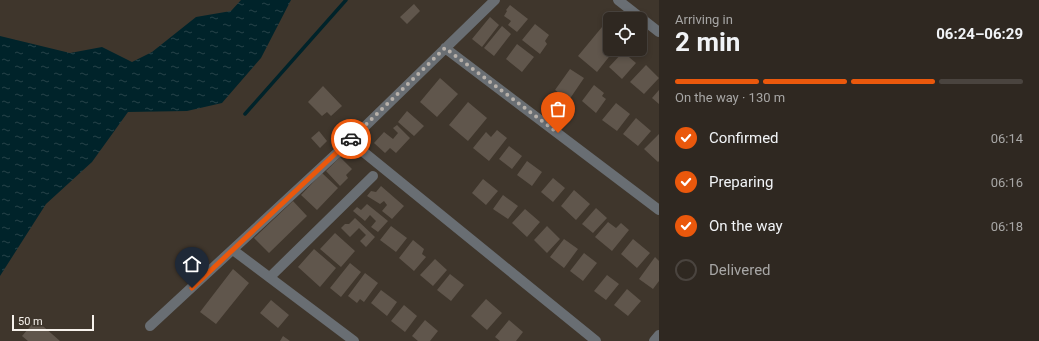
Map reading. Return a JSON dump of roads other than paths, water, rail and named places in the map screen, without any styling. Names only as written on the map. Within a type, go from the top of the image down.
[{"type":"street","points":[[150,326],[350,140],[495,0]]},
{"type":"street","points":[[618,0],[659,32]]},
{"type":"street","points":[[445,48],[659,210]]},
{"type":"street","points":[[350,140],[596,341]]},
{"type":"street","points":[[270,277],[373,176]]},
{"type":"street","points":[[233,250],[354,341]]},
{"type":"street","points":[[654,341],[659,335]]},
{"type":"water","points":[[241,0],[291,0],[261,58],[222,103],[187,111],[128,112],[92,162],[46,204],[0,276],[0,36],[70,53],[102,47],[132,62],[152,52],[196,17],[231,11]]},
{"type":"waterway","points":[[245,114],[346,0]]}]
